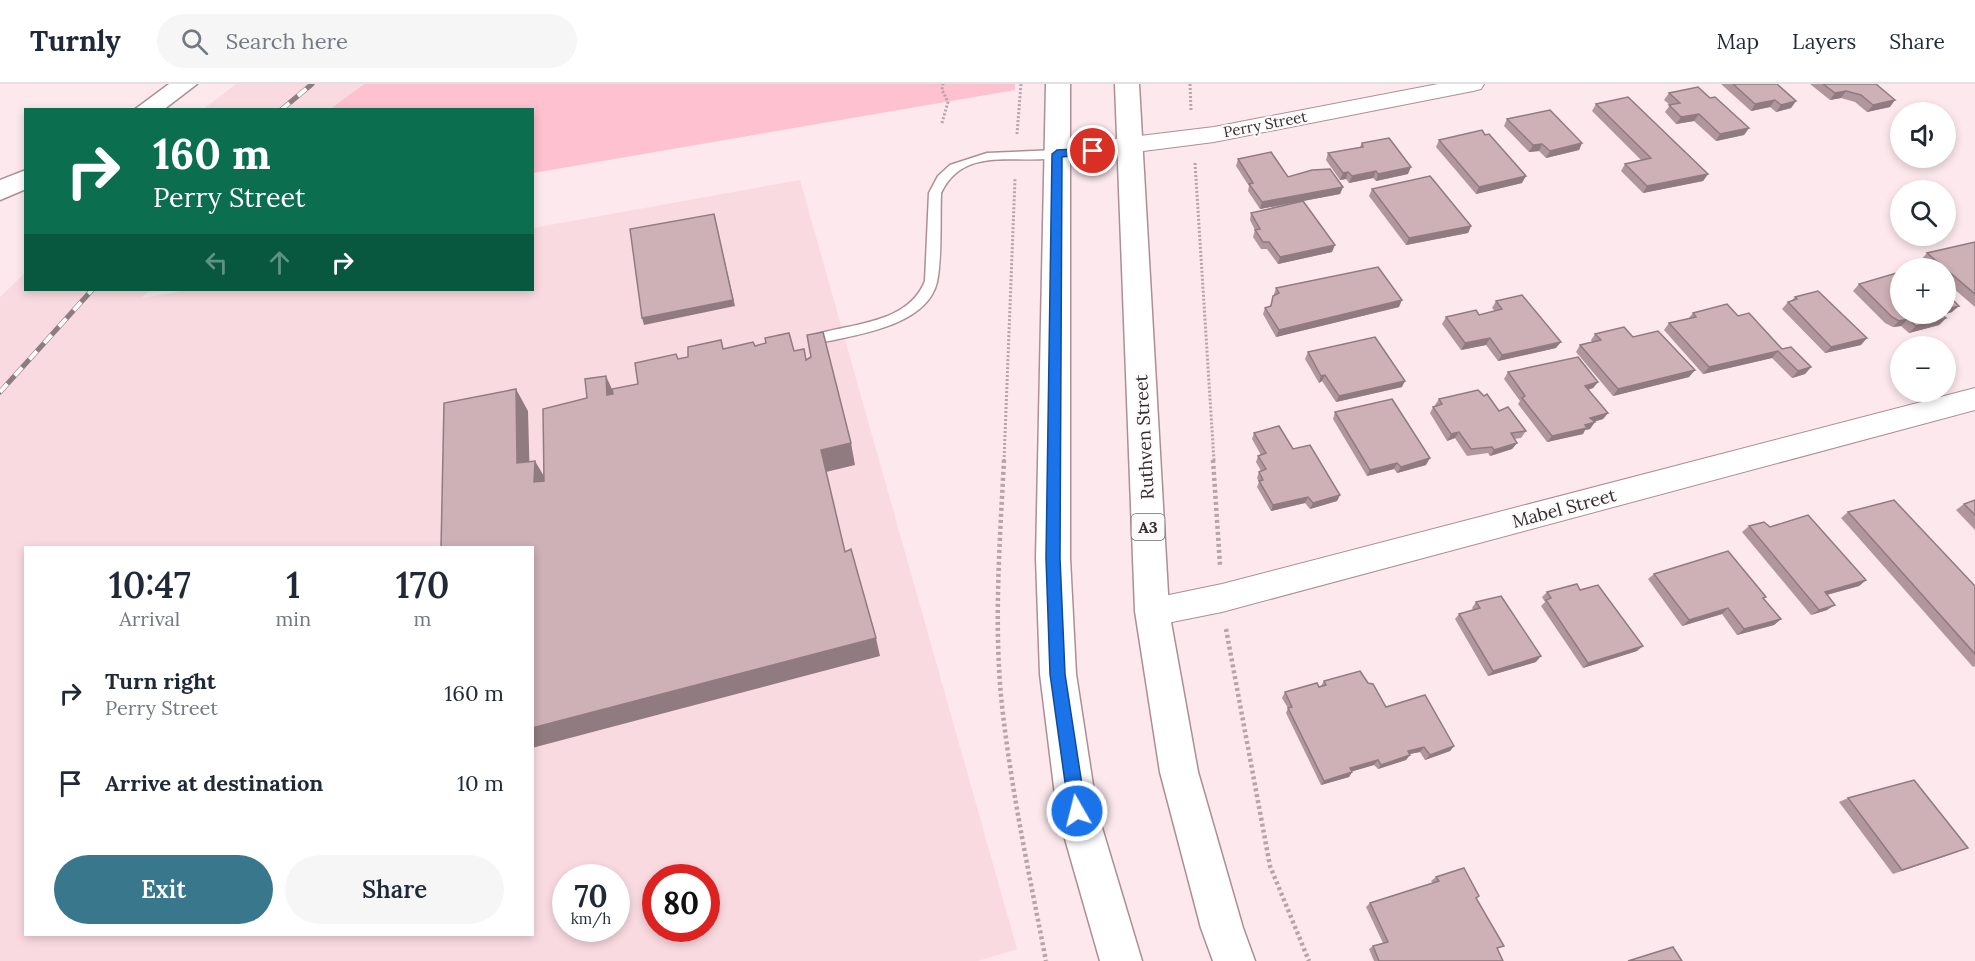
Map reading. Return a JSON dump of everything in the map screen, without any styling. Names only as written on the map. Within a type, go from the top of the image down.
[{"type":"main road","points":[[149,108],[185,84]]},
{"type":"main road","points":[[1058,84],[1053,558],[1058,674],[1077,811],[1121,961]]},
{"type":"main road","name":"Ruthven Street","points":[[1126,84],[1152,611],[1179,772],[1222,928],[1234,961]]},
{"type":"main road","points":[[0,191],[24,179]]},
{"type":"main road","points":[[1077,811],[1145,961]]},
{"type":"street","name":"Perry Street","points":[[1057,154],[1130,148],[1194,138],[1473,84]]},
{"type":"street","name":"Mabel Street","points":[[1152,611],[1222,598],[1975,399]]},
{"type":"lane","points":[[819,338],[856,331],[915,308],[929,292],[937,185],[948,172],[970,161],[993,155],[1057,154]]},
{"type":"path","points":[[942,123],[948,102],[942,90],[943,84]]},
{"type":"path","points":[[1021,84],[1016,155],[998,597],[1001,694],[1011,778],[1046,961]]},
{"type":"path","points":[[1190,84],[1222,598],[1227,636],[1270,866],[1309,961]]},
{"type":"shaded area","points":[[236,84],[364,84],[331,108],[205,108]]},
{"type":"shaded area","points":[[364,84],[1015,84],[1015,90],[534,173],[534,108],[331,108]]},
{"type":"shaded area","points":[[800,180],[1017,949],[978,961],[0,961],[0,297],[24,274],[24,291],[148,291],[142,298],[183,291],[534,291],[534,228]]},
{"type":"building","points":[[1733,84],[1777,84],[1796,101],[1781,105],[1775,100],[1755,104]]},
{"type":"building","points":[[1823,84],[1876,84],[1895,100],[1873,105],[1861,95],[1846,91],[1835,93]]},
{"type":"building","points":[[1698,87],[1710,98],[1715,97],[1749,128],[1720,134],[1699,114],[1681,117],[1669,105],[1680,103],[1669,93]]},
{"type":"building","points":[[1628,97],[1708,174],[1647,186],[1625,164],[1651,158],[1596,104]]},
{"type":"building","points":[[1550,110],[1582,143],[1550,151],[1542,144],[1533,145],[1507,119]]},
{"type":"building","points":[[1482,130],[1485,135],[1489,134],[1526,176],[1479,187],[1439,140]]},
{"type":"building","points":[[1389,138],[1411,167],[1378,174],[1376,171],[1352,176],[1348,172],[1343,173],[1328,153],[1363,147],[1362,143]]},
{"type":"building","points":[[1271,152],[1288,177],[1312,170],[1330,169],[1343,187],[1262,202],[1249,184],[1253,183],[1238,159]]},
{"type":"building","points":[[1430,176],[1471,226],[1409,238],[1372,189]]},
{"type":"building","points":[[1303,201],[1335,245],[1280,257],[1269,242],[1263,242],[1255,230],[1260,229],[1251,213]]},
{"type":"building","points":[[714,214],[733,300],[642,318],[630,229]]},
{"type":"building","points":[[1975,242],[1975,294],[1956,278],[1956,258],[1933,258],[1927,253]]},
{"type":"building","points":[[1378,267],[1402,300],[1279,330],[1265,308],[1271,306],[1273,296],[1279,293],[1276,288]]},
{"type":"building","points":[[1890,275],[1890,315],[1859,284]]},
{"type":"building","points":[[1818,291],[1867,338],[1831,347],[1788,302],[1797,299],[1795,297]]},
{"type":"building","points":[[1522,295],[1561,342],[1502,355],[1490,338],[1465,343],[1446,317],[1476,310],[1479,315],[1502,309],[1496,301]]},
{"type":"building","points":[[1727,304],[1738,316],[1749,313],[1782,349],[1791,347],[1811,367],[1798,371],[1778,351],[1709,367],[1669,323],[1696,317],[1693,313]]},
{"type":"building","points":[[1624,327],[1633,337],[1658,331],[1695,370],[1618,389],[1580,345],[1601,340],[1595,334]]},
{"type":"building","points":[[823,332],[851,443],[821,450],[845,552],[851,549],[876,638],[534,727],[534,546],[441,546],[444,403],[516,389],[517,463],[535,461],[534,482],[544,481],[543,409],[587,398],[585,379],[606,376],[607,395],[613,394],[612,389],[638,384],[635,363],[676,354],[678,359],[688,357],[688,347],[721,340],[723,349],[753,342],[755,346],[766,343],[765,338],[789,333],[794,351],[804,349],[806,360],[811,357],[807,335]]},
{"type":"building","points":[[1375,337],[1405,381],[1339,396],[1325,375],[1321,376],[1308,352]]},
{"type":"building","points":[[1578,357],[1598,382],[1585,386],[1608,413],[1590,418],[1595,422],[1585,425],[1587,428],[1552,436],[1522,398],[1525,396],[1508,372]]},
{"type":"building","points":[[1478,390],[1484,396],[1487,394],[1499,411],[1508,407],[1526,431],[1511,433],[1517,443],[1494,450],[1492,447],[1471,449],[1459,432],[1451,434],[1433,407],[1442,404],[1439,399]]},
{"type":"building","points":[[1392,399],[1430,458],[1401,467],[1397,463],[1370,470],[1335,412]]},
{"type":"building","points":[[1279,426],[1293,449],[1310,445],[1340,495],[1313,503],[1308,497],[1273,505],[1259,481],[1263,480],[1259,472],[1266,469],[1258,456],[1266,453],[1254,433]]},
{"type":"building","points":[[1894,500],[1975,586],[1975,654],[1848,512]]},
{"type":"building","points":[[1975,500],[1975,515],[1964,504]]},
{"type":"building","points":[[1808,515],[1866,580],[1825,592],[1835,605],[1819,610],[1749,526],[1764,522],[1770,527]]},
{"type":"building","points":[[1728,551],[1781,619],[1744,629],[1728,608],[1689,620],[1654,574]]},
{"type":"building","points":[[1577,584],[1580,590],[1598,585],[1643,646],[1588,663],[1546,600],[1551,598],[1547,592]]},
{"type":"building","points":[[1501,596],[1541,656],[1493,671],[1459,614],[1480,608],[1476,602]]},
{"type":"building","points":[[1360,671],[1368,683],[1373,684],[1386,707],[1425,695],[1454,746],[1430,755],[1424,747],[1408,751],[1410,755],[1381,765],[1378,760],[1350,768],[1352,772],[1324,781],[1288,708],[1292,707],[1285,692],[1317,683],[1319,687],[1326,685],[1324,681]]},
{"type":"building","points":[[1914,780],[1968,848],[1902,870],[1848,798]]},
{"type":"building","points":[[1464,868],[1479,896],[1476,898],[1504,946],[1497,948],[1503,961],[1379,961],[1373,946],[1388,942],[1370,903],[1439,881],[1436,877]]},
{"type":"building","points":[[1673,947],[1682,961],[1628,961]]},
{"type":"railway","points":[[283,108],[312,84]]},
{"type":"railway","points":[[0,392],[91,291]]},
{"type":"route","points":[[1077,811],[1058,674],[1053,558],[1057,154],[1093,151]]}]
